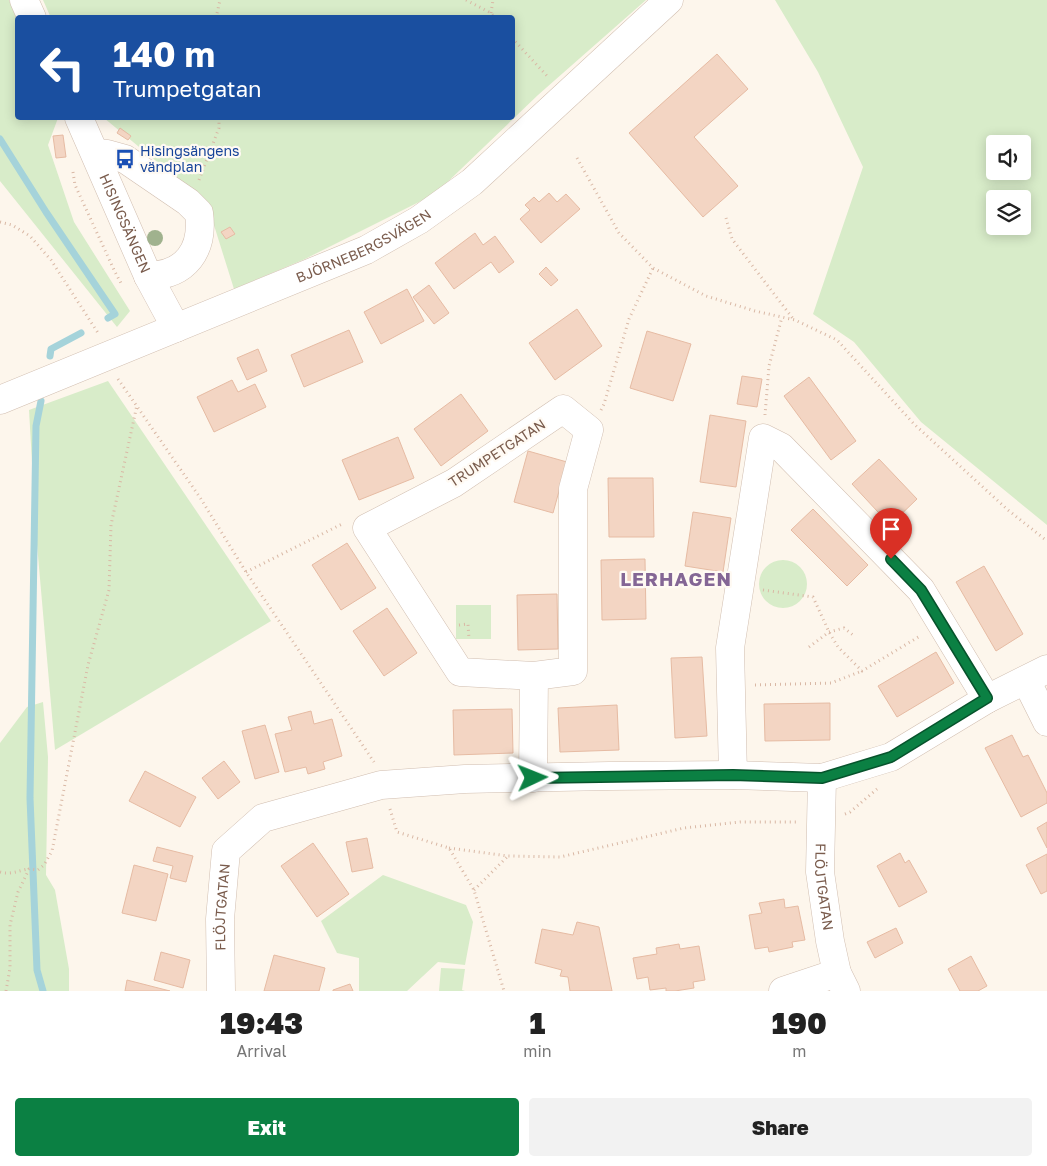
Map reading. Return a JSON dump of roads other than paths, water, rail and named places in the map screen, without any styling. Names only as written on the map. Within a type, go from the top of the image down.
[{"type":"street","points":[[24,0],[31,15]]},
{"type":"street","name":"BJÖRNEBERGSVÄGEN","points":[[0,400],[366,250],[419,220],[472,182],[669,0]]},
{"type":"street","name":"HISINGSÄNGEN","points":[[80,120],[96,153],[109,189],[148,276],[176,328]]},
{"type":"street","points":[[96,153],[125,159],[188,202],[198,213],[200,223],[199,236],[190,260],[178,269],[161,276],[148,276]]},
{"type":"street","name":"TRUMPETGATAN","points":[[563,409],[589,430],[573,489],[573,671],[534,676],[460,672],[367,528],[454,483],[563,409]]},
{"type":"street","points":[[733,775],[730,648],[763,438],[781,447],[921,590],[987,698]]},
{"type":"street","points":[[534,676],[533,778],[733,775],[822,778],[891,757],[987,698],[1036,674],[1047,722]]},
{"type":"street","name":"FLÖJTGATAN","points":[[221,991],[220,920],[226,851],[263,818],[370,788],[465,779],[533,778]]},
{"type":"street","name":"FLÖJTGATAN","points":[[822,778],[820,872],[830,941],[842,982]]},
{"type":"street","points":[[783,991],[842,982]]},
{"type":"waterway","points":[[0,139],[46,212],[115,314],[108,318]]},
{"type":"waterway","points":[[50,356],[51,349],[81,333]]},
{"type":"waterway","points":[[41,401],[36,426],[30,798],[37,970],[43,991]]},
{"type":"place","name":"Hisingsängens vändplan","points":[[125,159]]},
{"type":"district","name":"LERHAGEN","points":[[676,579]]}]
